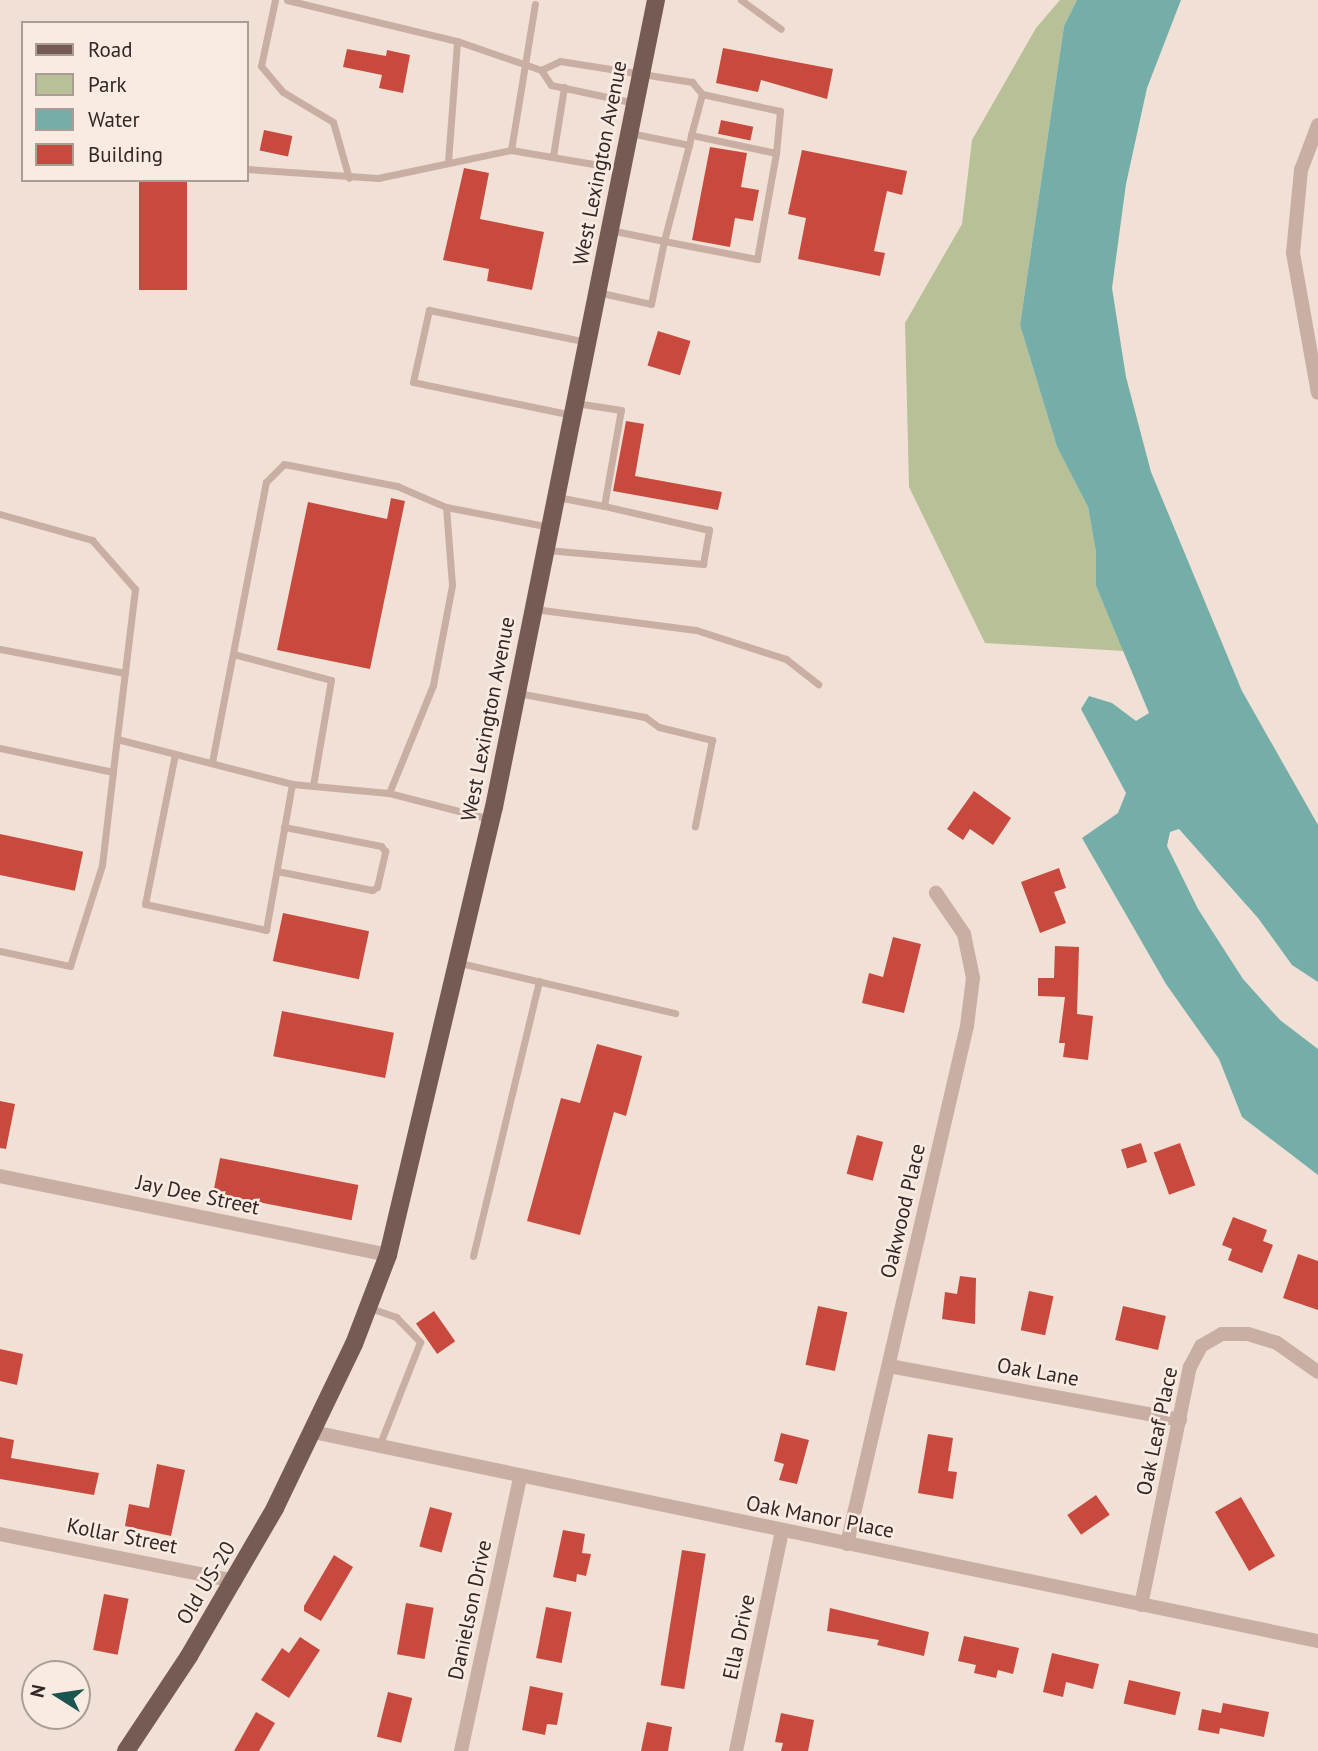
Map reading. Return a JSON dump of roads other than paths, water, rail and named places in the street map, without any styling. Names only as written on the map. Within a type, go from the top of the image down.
[{"type":"main road","name":"West Lexington Avenue","points":[[313,1432],[369,1307],[387,1255],[460,963],[492,819],[656,0]]},
{"type":"main road","name":"Old US-20","points":[[126,1751],[235,1581],[313,1432]]},
{"type":"street","points":[[1318,125],[1301,170],[1293,253],[1318,393]]},
{"type":"street","name":"Oakwood Place","points":[[847,1544],[964,1040],[973,978],[964,934],[936,893]]},
{"type":"street","name":"Jay Dee Street","points":[[0,1176],[387,1255]]},
{"type":"street","name":"Oak Leaf Place","points":[[1142,1605],[1190,1367],[1201,1346],[1222,1334],[1248,1334],[1277,1343],[1318,1372]]},
{"type":"street","name":"Oak Lane","points":[[889,1366],[1180,1420]]},
{"type":"street","name":"Oak Manor Place","points":[[313,1432],[520,1479],[1318,1641]]},
{"type":"street","name":"Danielson Drive","points":[[461,1751],[520,1479]]},
{"type":"street","name":"Ella Drive","points":[[736,1751],[782,1531]]},
{"type":"street","name":"Kollar Street","points":[[0,1534],[235,1581]]},
{"type":"lane","points":[[275,0],[261,66],[284,92],[333,122],[349,178]]},
{"type":"lane","points":[[287,0],[457,41],[541,70],[551,85],[635,103]]},
{"type":"lane","points":[[741,0],[781,29]]},
{"type":"lane","points":[[511,150],[535,4]]},
{"type":"lane","points":[[448,162],[457,41]]},
{"type":"lane","points":[[541,70],[560,61],[640,76],[692,82],[702,94],[780,111],[776,153],[757,259],[610,230]]},
{"type":"lane","points":[[553,156],[564,87]]},
{"type":"lane","points":[[597,292],[652,304],[664,241],[702,94]]},
{"type":"lane","points":[[629,133],[689,145]]},
{"type":"lane","points":[[691,135],[776,153]]},
{"type":"lane","points":[[248,169],[349,178],[411,174],[448,162],[511,150],[622,169]]},
{"type":"lane","points":[[587,342],[429,310],[413,382],[574,409],[621,410],[604,506]]},
{"type":"lane","points":[[212,762],[266,482],[284,464],[397,486],[446,507],[550,527]]},
{"type":"lane","points":[[546,550],[704,564],[709,530],[556,497]]},
{"type":"lane","points":[[389,793],[433,685],[452,585],[446,507]]},
{"type":"lane","points":[[0,514],[92,540],[135,589],[102,865],[70,966],[0,951]]},
{"type":"lane","points":[[534,608],[696,630],[786,659],[818,684]]},
{"type":"lane","points":[[0,649],[125,673]]},
{"type":"lane","points":[[233,654],[268,660],[280,670],[331,680],[313,785]]},
{"type":"lane","points":[[517,692],[645,717],[659,727],[712,740],[695,826]]},
{"type":"lane","points":[[117,739],[292,784],[389,793],[492,819]]},
{"type":"lane","points":[[0,748],[113,772]]},
{"type":"lane","points":[[175,754],[145,905],[266,930],[292,784]]},
{"type":"lane","points":[[277,871],[372,890],[377,887],[385,851],[381,846],[284,827]]},
{"type":"lane","points":[[460,963],[675,1013]]},
{"type":"lane","points":[[472,1256],[539,981]]},
{"type":"lane","points":[[369,1307],[396,1317],[420,1342],[379,1447]]},
{"type":"water","points":[[1077,0],[1181,0],[1147,88],[1126,184],[1112,288],[1126,377],[1151,472],[1242,691],[1318,825],[1318,982],[1292,965],[1258,918],[1179,829],[1170,832],[1167,846],[1198,909],[1243,979],[1280,1020],[1318,1049],[1318,1175],[1242,1117],[1219,1059],[1166,984],[1082,838],[1118,813],[1126,793],[1081,709],[1089,696],[1112,703],[1136,721],[1149,713],[1096,586],[1096,552],[1088,507],[1057,447],[1020,325],[1064,26]]}]
